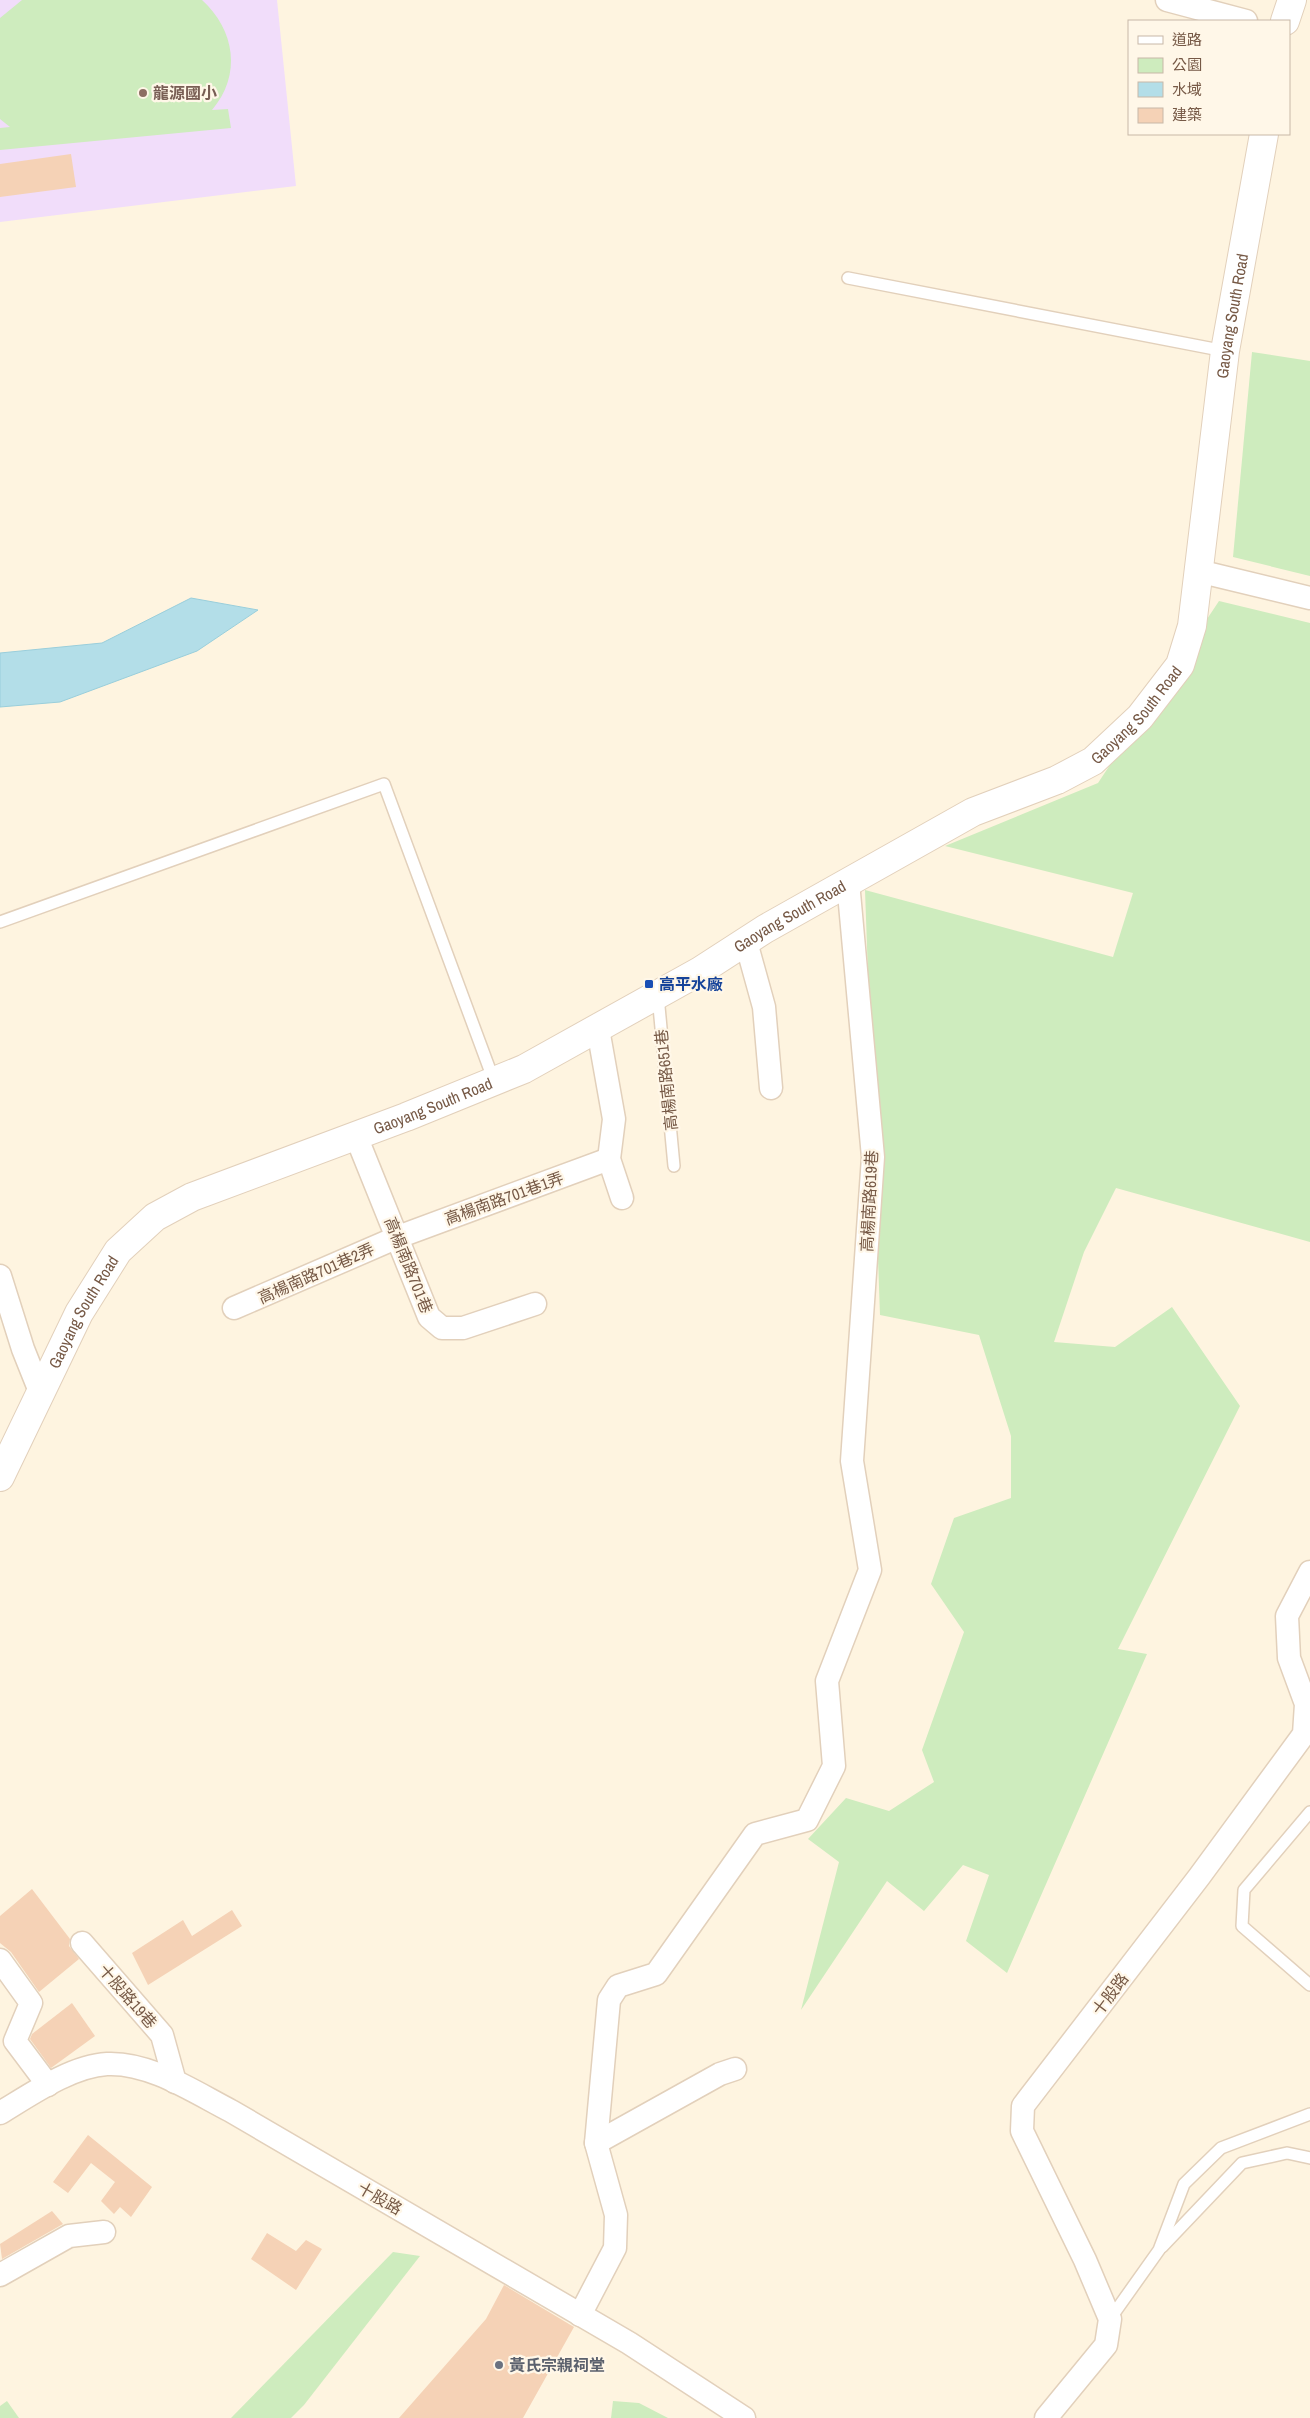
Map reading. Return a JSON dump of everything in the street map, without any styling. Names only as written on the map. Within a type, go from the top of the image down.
[{"type":"street","points":[[1167,0],[1242,20]]},
{"type":"street","points":[[1285,20],[1292,0]]},
{"type":"street","name":"Gaoyang South Road","points":[[0,1476],[79,1313],[118,1251],[155,1217],[192,1197],[356,1136],[524,1069],[658,995],[848,882],[973,812],[1057,780],[1093,761],[1140,717],[1180,665],[1192,626],[1226,351],[1264,135]]},
{"type":"street","points":[[1198,571],[1310,598]]},
{"type":"street","name":"高楊南路619巷","points":[[596,2143],[609,2000],[618,1986],[656,1974],[755,1834],[806,1820],[834,1766],[827,1680],[870,1570],[852,1461],[873,1157],[848,882]]},
{"type":"street","points":[[746,942],[764,1007],[771,1088]]},
{"type":"street","points":[[598,1029],[614,1119],[609,1159],[622,1198]]},
{"type":"street","name":"高楊南路701巷","points":[[356,1136],[429,1317],[442,1328],[463,1328],[535,1304]]},
{"type":"street","name":"高楊南路701巷1弄","points":[[398,1237],[609,1159]]},
{"type":"street","name":"高楊南路701巷2弄","points":[[234,1308],[398,1237]]},
{"type":"street","points":[[0,1276],[23,1349],[41,1394]]},
{"type":"street","name":"十股路","points":[[1110,2319],[1085,2260],[1022,2131],[1023,2106],[1193,1885],[1304,1734],[1306,1704],[1289,1658],[1287,1616],[1310,1572]]},
{"type":"street","name":"十股路19巷","points":[[82,1943],[162,2035],[175,2082]]},
{"type":"street","points":[[0,1960],[30,2003],[15,2041],[48,2085]]},
{"type":"street","name":"十股路","points":[[0,2113],[72,2072],[107,2064],[139,2069],[175,2082],[239,2116],[629,2343],[744,2418]]},
{"type":"street","points":[[580,2315],[615,2248],[616,2215],[596,2143],[720,2074],[735,2069]]},
{"type":"street","points":[[0,2275],[69,2236],[104,2232]]},
{"type":"street","points":[[1046,2418],[1106,2345],[1110,2319]]},
{"type":"lane","points":[[848,278],[1226,351]]},
{"type":"lane","points":[[0,922],[384,784],[494,1081]]},
{"type":"lane","name":"高楊南路651巷","points":[[658,995],[674,1166]]},
{"type":"lane","points":[[1310,1812],[1244,1890],[1242,1926],[1310,1985]]},
{"type":"lane","points":[[1159,2250],[1184,2184],[1221,2148],[1310,2114]]},
{"type":"lane","points":[[1110,2319],[1159,2250],[1242,2164],[1287,2154],[1310,2158]]},
{"type":"shaded area","name":"龍源國小","points":[[0,0],[277,0],[296,186],[0,222]]},
{"type":"green space","points":[[22,0],[202,0],[222,25],[228,39],[231,53],[231,68],[228,82],[222,96],[212,110],[228,109],[231,128],[0,150],[0,128],[10,127],[0,119],[0,18]]},
{"type":"green space","points":[[1252,352],[1310,361],[1310,576],[1233,557]]},
{"type":"green space","points":[[1219,601],[1310,623],[1310,1242],[1116,1188],[1084,1252],[1054,1342],[1115,1347],[1172,1307],[1240,1406],[1118,1649],[1147,1654],[1007,1973],[966,1941],[989,1875],[963,1865],[924,1911],[887,1881],[801,2010],[839,1862],[808,1839],[846,1798],[889,1811],[934,1782],[922,1750],[964,1632],[931,1584],[954,1518],[1011,1498],[1011,1436],[979,1335],[880,1315],[865,890],[1113,957],[1133,893],[945,846],[1098,783]]},
{"type":"green space","points":[[393,2252],[420,2256],[304,2405],[291,2418],[231,2418]]},
{"type":"green space","points":[[7,2401],[19,2418],[0,2418],[0,2406]]},
{"type":"green space","points":[[613,2401],[639,2403],[668,2418],[611,2418]]},
{"type":"water","points":[[191,598],[258,610],[197,651],[60,702],[0,707],[0,653],[102,643]]},
{"type":"building","points":[[71,154],[76,187],[0,197],[0,164]]},
{"type":"building","points":[[32,1889],[70,1939],[69,1946],[79,1959],[39,1992],[11,1952],[0,1943],[0,1916]]},
{"type":"building","points":[[232,1910],[242,1926],[148,1985],[132,1953],[183,1920],[192,1936]]},
{"type":"building","points":[[72,2003],[95,2036],[51,2068],[30,2039],[32,2034]]},
{"type":"building","points":[[88,2135],[152,2187],[131,2217],[120,2207],[114,2214],[101,2201],[115,2182],[91,2163],[68,2193],[53,2182]]},
{"type":"building","points":[[52,2211],[63,2224],[2,2259],[0,2244]]},
{"type":"building","points":[[267,2233],[296,2251],[306,2240],[322,2249],[296,2290],[251,2259]]},
{"type":"building","name":"黃氏宗親祠堂","points":[[504,2285],[574,2327],[523,2418],[399,2418],[486,2319]]},
{"type":"place","name":"龍源國小","points":[[143,93]]},
{"type":"place","name":"高平水廠","points":[[649,984]]},
{"type":"place","name":"黃氏宗親祠堂","points":[[499,2365]]}]
